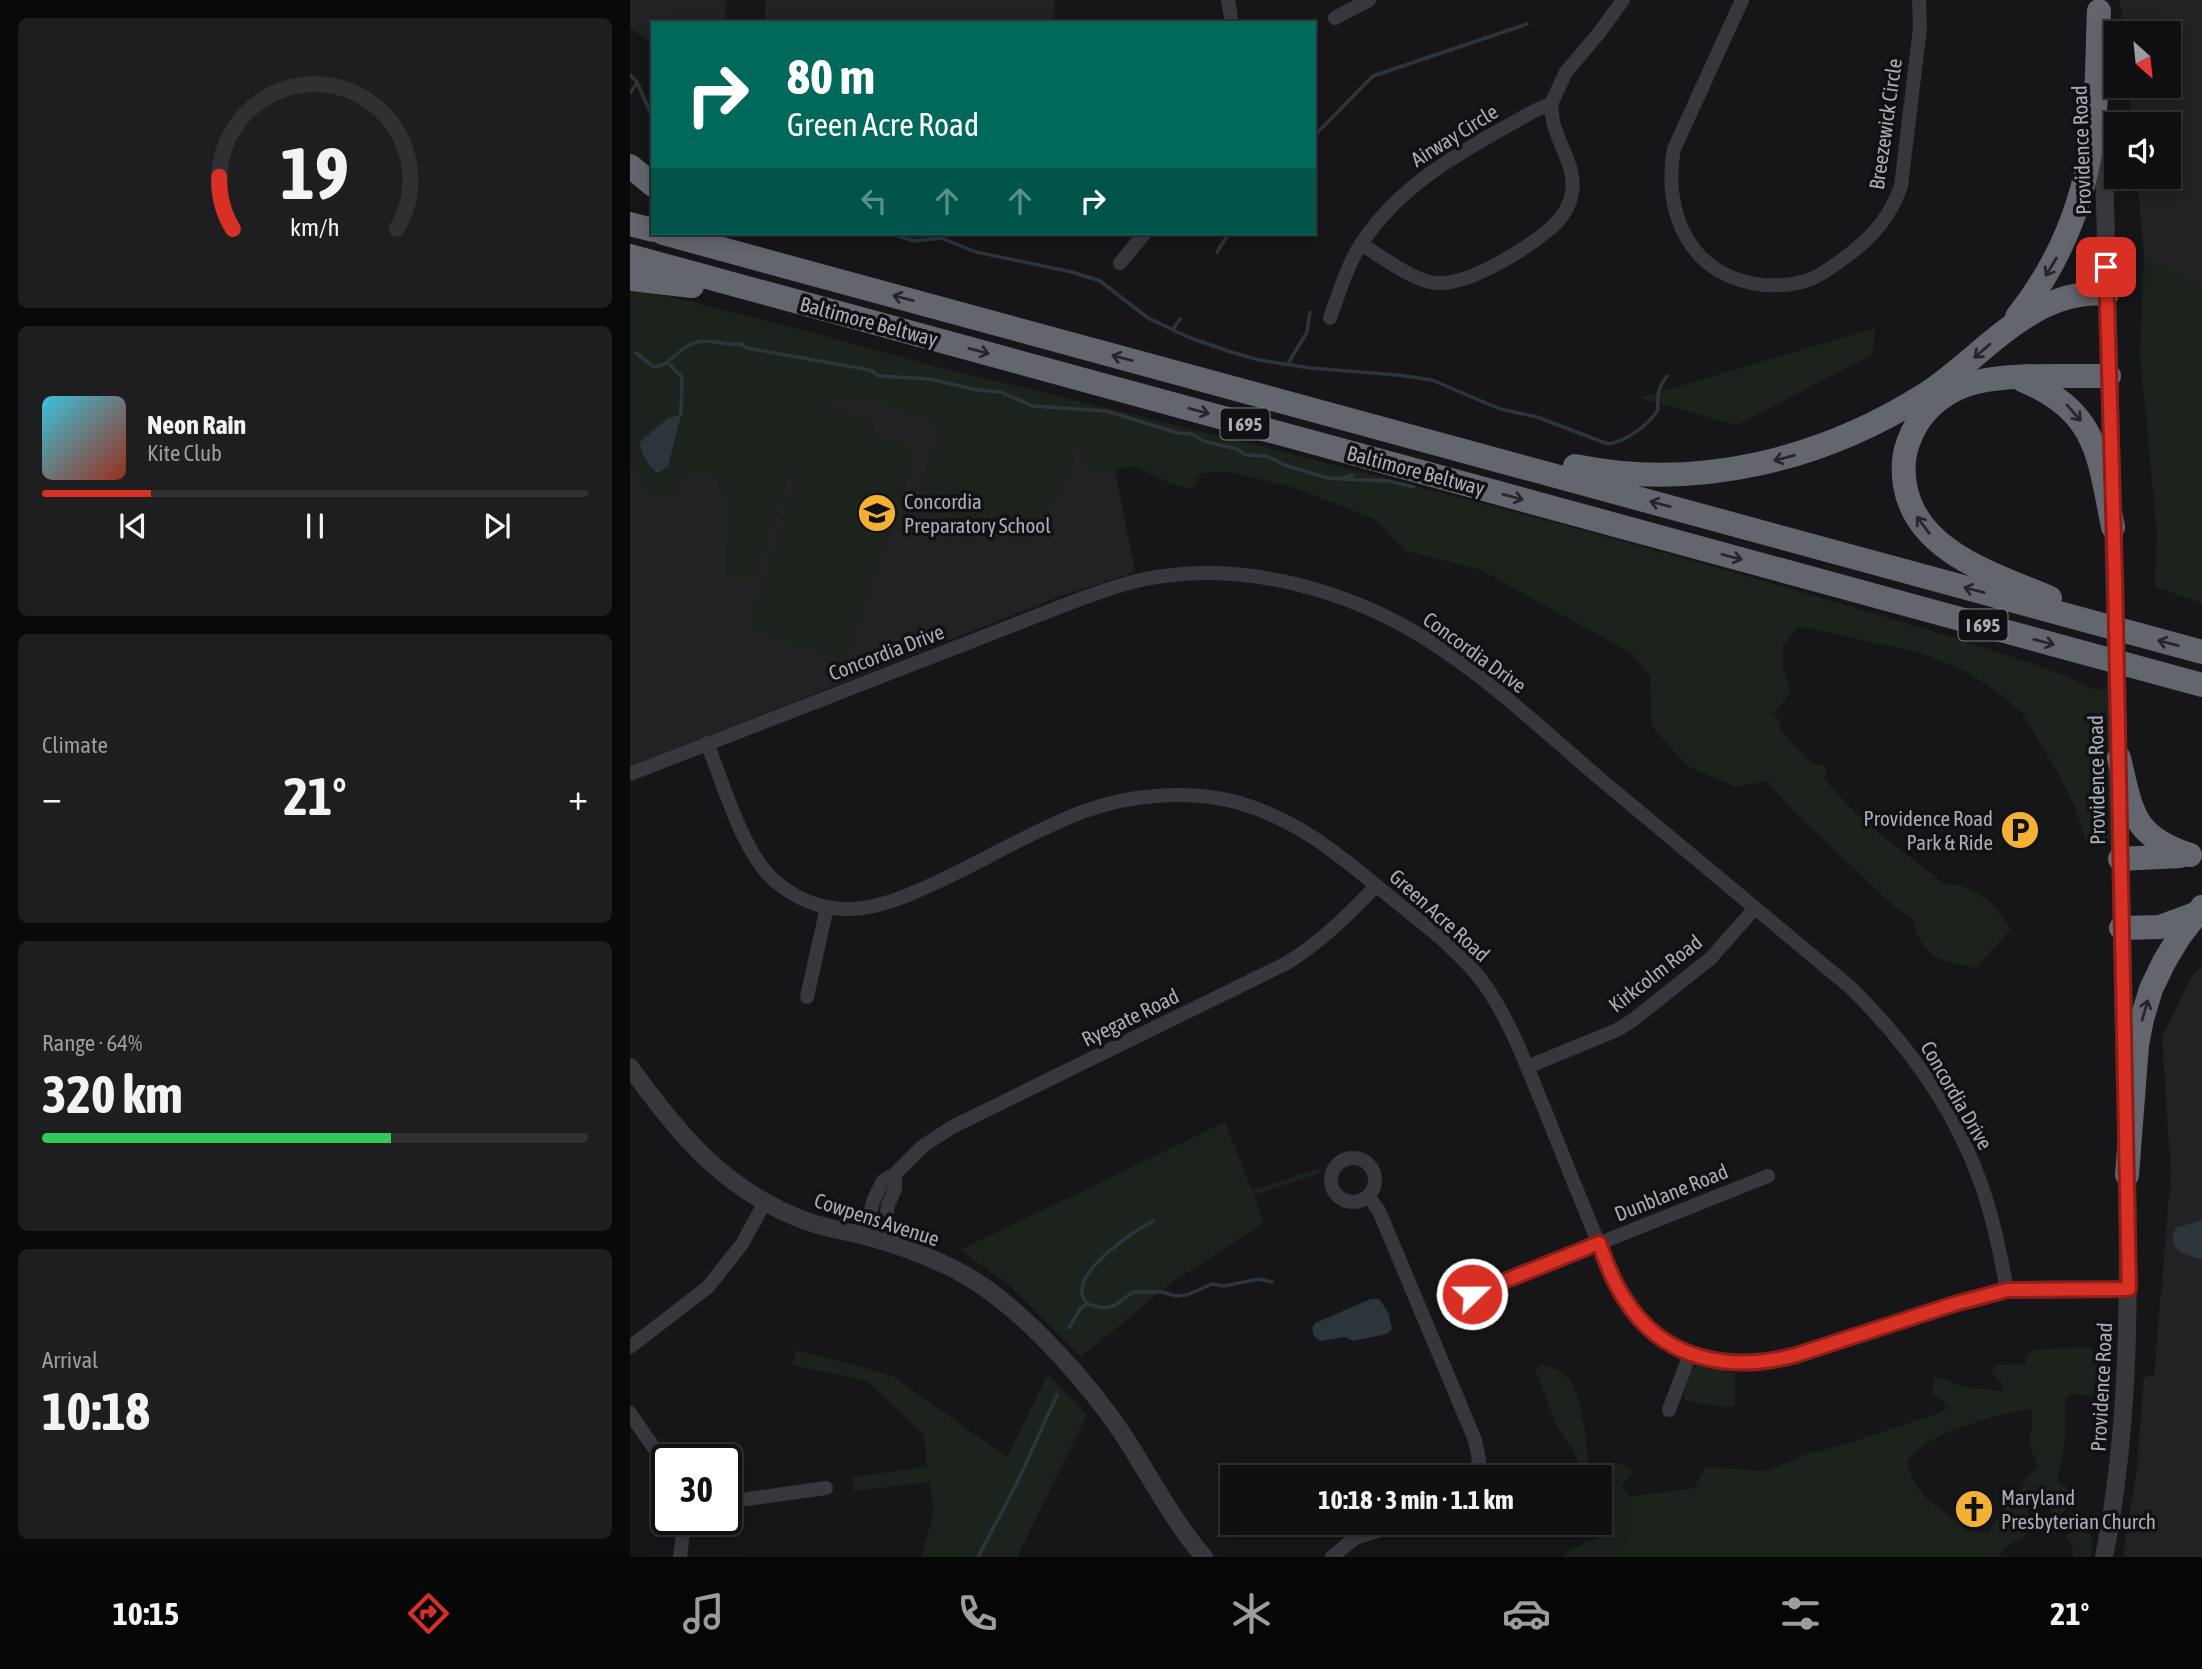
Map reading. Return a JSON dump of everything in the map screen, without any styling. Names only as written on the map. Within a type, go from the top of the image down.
[{"type":"highway","points":[[2010,327],[2055,260],[2081,193],[2092,139],[2099,5]]},
{"type":"highway","points":[[630,166],[651,183]]},
{"type":"highway","points":[[630,224],[651,229]]},
{"type":"highway","name":"Baltimore Beltway","points":[[670,235],[2202,652]]},
{"type":"highway","points":[[736,235],[859,286]]},
{"type":"highway","name":"Baltimore Beltway","points":[[630,256],[2202,685]]},
{"type":"highway","points":[[630,279],[783,297]]},
{"type":"highway","points":[[1307,408],[1606,472],[1668,476],[1697,474],[1776,460],[1853,434],[1901,409],[1948,379],[2010,327],[2042,307],[2091,293],[2107,294]]},
{"type":"highway","points":[[2109,376],[1981,380],[1952,391],[1934,403],[1918,422],[1906,448],[1904,465],[1907,496],[1912,509],[1933,537],[1969,562],[2134,634]]},
{"type":"highway","points":[[2017,378],[2049,392],[2079,418],[2098,454],[2113,527]]},
{"type":"highway","points":[[2105,659],[2202,701]]},
{"type":"highway","points":[[2119,758],[2137,821],[2156,842],[2196,855]]},
{"type":"highway","points":[[2120,859],[2196,855]]},
{"type":"highway","points":[[2121,928],[2160,927],[2182,920],[2199,910]]},
{"type":"highway","points":[[2127,1175],[2137,1045],[2142,1018],[2164,961],[2199,910]]},
{"type":"street","points":[[1228,0],[1228,21]]},
{"type":"street","points":[[1335,18],[1368,0]]},
{"type":"street","points":[[1361,244],[1422,280],[1437,284],[1474,275],[1553,227],[1566,211],[1572,192],[1572,174],[1554,124],[1551,104],[1566,72],[1623,0]]},
{"type":"street","name":"Breezewick Circle","points":[[1742,0],[1674,149],[1670,170],[1671,189],[1674,210],[1682,230],[1700,256],[1728,276],[1751,284],[1773,286],[1811,279],[1830,268],[1869,239],[1885,222],[1894,205],[1901,186],[1920,28],[1919,0]]},
{"type":"street","name":"Providence Road","points":[[2099,5],[2115,576],[2129,1289],[2124,1427],[2104,1557]]},
{"type":"street","name":"Airway Circle","points":[[1330,318],[1361,244],[1409,189],[1433,169],[1551,104]]},
{"type":"street","points":[[1120,263],[1143,235]]},
{"type":"street","name":"Concordia Drive","points":[[630,774],[1113,587],[1164,576],[1223,573],[1299,586],[1348,601],[1422,636],[1486,683],[1869,1005],[1907,1049],[1949,1114],[1980,1180],[1992,1218],[2007,1290]]},
{"type":"street","name":"Green Acre Road","points":[[707,743],[745,838],[764,870],[775,882],[791,892],[827,907],[852,909],[884,905],[904,898],[1083,812],[1142,797],[1209,797],[1238,803],[1278,817],[1325,843],[1460,957],[1496,1000],[1527,1067],[1614,1281],[1640,1318],[1672,1345],[1690,1354],[1723,1363],[1771,1362],[2007,1290],[2129,1289]]},
{"type":"street","name":"Ryegate Road","points":[[863,1236],[874,1199],[883,1181],[895,1174],[923,1146],[952,1127],[1287,963],[1314,946],[1339,925],[1376,886]]},
{"type":"street","points":[[807,997],[827,907]]},
{"type":"street","name":"Kirkcolm Road","points":[[1527,1067],[1617,1030],[1633,1020],[1711,958],[1755,908]]},
{"type":"street","name":"Cowpens Avenue","points":[[630,1067],[688,1142],[713,1167],[765,1202],[807,1221],[883,1241],[931,1259],[969,1278],[1001,1300],[1082,1382],[1120,1431],[1204,1557]]},
{"type":"street","points":[[883,1241],[888,1205],[895,1189],[895,1174]]},
{"type":"street","name":"Dunblane Road","points":[[1472,1294],[1768,1176]]},
{"type":"street","points":[[1368,1196],[1379,1211],[1475,1440],[1478,1465]]},
{"type":"street","points":[[630,1347],[708,1287],[742,1244],[765,1202]]},
{"type":"street","points":[[1669,1410],[1690,1354]]},
{"type":"street","points":[[630,1413],[652,1444]]},
{"type":"street","points":[[742,1500],[826,1488]]},
{"type":"street","points":[[680,1557],[683,1535]]},
{"type":"street","points":[[1332,1557],[1355,1538],[1364,1535]]},
{"type":"shaded area","points":[[630,0],[727,0],[725,21],[651,21],[651,43],[630,28]]},
{"type":"shaded area","points":[[765,0],[1055,0],[1054,21],[765,21]]},
{"type":"shaded area","points":[[2120,0],[2202,0],[2202,287],[2144,256],[2138,189],[2181,189],[2181,112],[2131,112],[2129,98],[2181,98],[2181,21],[2122,21]]},
{"type":"shaded area","points":[[2144,256],[2202,287],[2202,603],[2155,587],[2157,531],[2140,356]]},
{"type":"shaded area","points":[[630,292],[655,294],[786,325],[930,365],[1293,454],[1515,512],[1872,613],[2032,664],[2089,687],[2108,689],[2112,702],[2111,845],[2093,846],[2086,841],[2075,807],[2059,775],[2023,714],[2004,697],[1968,672],[1921,653],[1799,626],[1783,646],[1783,668],[1791,691],[1774,714],[1780,721],[1779,728],[1811,763],[1824,766],[1824,779],[1859,817],[1869,808],[1886,822],[1876,831],[1943,883],[1963,886],[1989,900],[2011,929],[1976,968],[1942,959],[1927,950],[1912,918],[1896,908],[1791,809],[1767,781],[1735,787],[1688,766],[1652,727],[1650,676],[1631,653],[1481,570],[1405,551],[1374,519],[1289,486],[1228,472],[1201,473],[1193,490],[1171,484],[1134,466],[1091,475],[1075,445],[1072,470],[1064,492],[1049,511],[1028,525],[998,533],[964,530],[924,508],[921,484],[937,432],[932,421],[875,400],[816,404],[872,418],[875,435],[917,448],[848,662],[746,629],[795,478],[787,472],[785,492],[754,579],[726,580],[725,492],[718,491],[717,474],[683,475],[683,494],[673,494],[653,501],[630,461]]},
{"type":"shaded area","points":[[1875,328],[1872,355],[1737,425],[1639,398]]},
{"type":"shaded area","name":"Concordia Preparatory School","points":[[933,389],[1112,455],[1135,572],[1058,597],[630,767],[630,429],[644,420]]},
{"type":"shaded area","points":[[681,415],[668,466],[658,473],[646,460],[640,442],[668,418]]},
{"type":"shaded area","points":[[2202,966],[2202,1557],[2123,1557],[2137,1468],[2144,1377],[2154,1376],[2171,1173],[2162,1037],[2191,977]]},
{"type":"shaded area","points":[[1225,1122],[1252,1190],[1320,1168],[1318,1174],[1254,1195],[1264,1223],[1171,1283],[1081,1357],[1009,1285],[960,1250]]},
{"type":"shaded area","points":[[2202,1220],[2202,1259],[2178,1250],[2174,1246],[2173,1235],[2176,1228]]},
{"type":"shaded area","points":[[1371,1299],[1379,1299],[1388,1312],[1392,1329],[1387,1334],[1353,1341],[1345,1337],[1320,1341],[1314,1336],[1312,1328],[1315,1323]]},
{"type":"shaded area","points":[[2089,1347],[2108,1360],[2107,1391],[2100,1396],[2071,1394],[2065,1399],[2065,1443],[2057,1481],[2076,1494],[2074,1502],[2057,1518],[2051,1513],[2047,1498],[2032,1500],[2028,1507],[2025,1537],[2011,1543],[2000,1553],[2001,1557],[1563,1557],[1572,1549],[1601,1535],[1612,1535],[1612,1471],[1615,1464],[1623,1465],[1633,1473],[1622,1484],[1625,1492],[1631,1496],[1694,1488],[1706,1467],[1768,1471],[1804,1455],[1939,1413],[1946,1409],[1944,1402],[1932,1393],[1934,1378],[1942,1378],[1964,1387],[2003,1391],[2002,1383],[1991,1372],[1995,1365],[2026,1364],[2026,1356],[2032,1350]],"holes":[[[2030,1409],[2033,1420],[2030,1443],[2039,1468],[2027,1476],[2021,1489],[1989,1532],[1966,1531],[1925,1496],[1907,1464],[1914,1453],[1927,1443],[1962,1427]]]},
{"type":"shaded area","points":[[797,1350],[891,1375],[1007,1457],[1048,1374],[1087,1415],[1017,1557],[922,1557],[934,1511],[929,1482],[854,1491],[852,1477],[927,1467],[924,1435],[867,1381],[792,1365]]},
{"type":"shaded area","points":[[1543,1365],[1564,1374],[1576,1392],[1589,1465],[1579,1465],[1557,1427],[1535,1369]]},
{"type":"shaded area","points":[[1696,1366],[1735,1373],[1735,1407],[1684,1400],[1687,1375]]},
{"type":"shaded area","points":[[2081,1530],[2089,1532],[2092,1539],[2091,1557],[2073,1557],[2073,1548],[2065,1535]]},
{"type":"waterway","points":[[1316,134],[1373,76],[1527,24]]},
{"type":"waterway","points":[[630,75],[637,82],[651,114]]},
{"type":"waterway","points":[[630,93],[637,83]]},
{"type":"waterway","points":[[894,235],[915,241],[941,238],[976,252],[1072,272],[1100,281],[1148,318],[1188,337],[1228,351],[1259,360],[1310,368],[1432,380],[1500,409],[1537,417],[1608,444],[1629,436],[1653,416],[1658,410],[1660,388],[1667,376]]},
{"type":"waterway","points":[[1217,252],[1228,235]]},
{"type":"waterway","points":[[1288,364],[1307,332],[1310,312]]},
{"type":"waterway","points":[[1173,329],[1180,319]]},
{"type":"waterway","points":[[636,353],[654,367],[660,366],[685,347],[697,342],[741,344],[747,348],[870,370],[879,376],[930,379],[977,390],[1001,392],[1032,406],[1106,411],[1178,433],[1192,434],[1203,441],[1237,449],[1246,455],[1266,456],[1287,466],[1328,478],[1339,479],[1353,475]]},
{"type":"waterway","points":[[667,362],[682,377],[681,415]]},
{"type":"waterway","points":[[1344,479],[1388,481],[1414,487]]},
{"type":"waterway","points":[[1087,1304],[1082,1294],[1083,1284],[1097,1262],[1133,1233],[1153,1221]]},
{"type":"waterway","points":[[1069,1328],[1080,1309],[1087,1304],[1103,1308],[1114,1306],[1133,1292],[1162,1292],[1176,1296],[1187,1295],[1212,1284],[1224,1286],[1259,1279],[1272,1282]]},
{"type":"waterway","points":[[978,1557],[1017,1483],[1057,1395]]},
{"type":"place","name":"Concordia Preparatory School","points":[[877,513]]},
{"type":"place","name":"Providence Road Park & Ride","points":[[2020,830]]},
{"type":"place","name":"Maryland Presbyterian Church","points":[[1974,1509]]},
{"type":"route","points":[[1472,1294],[1599,1243],[1614,1281],[1626,1301],[1656,1334],[1672,1345],[1707,1360],[1747,1364],[1771,1362],[1796,1355],[1954,1304],[2007,1290],[2129,1289],[2106,267]]}]
